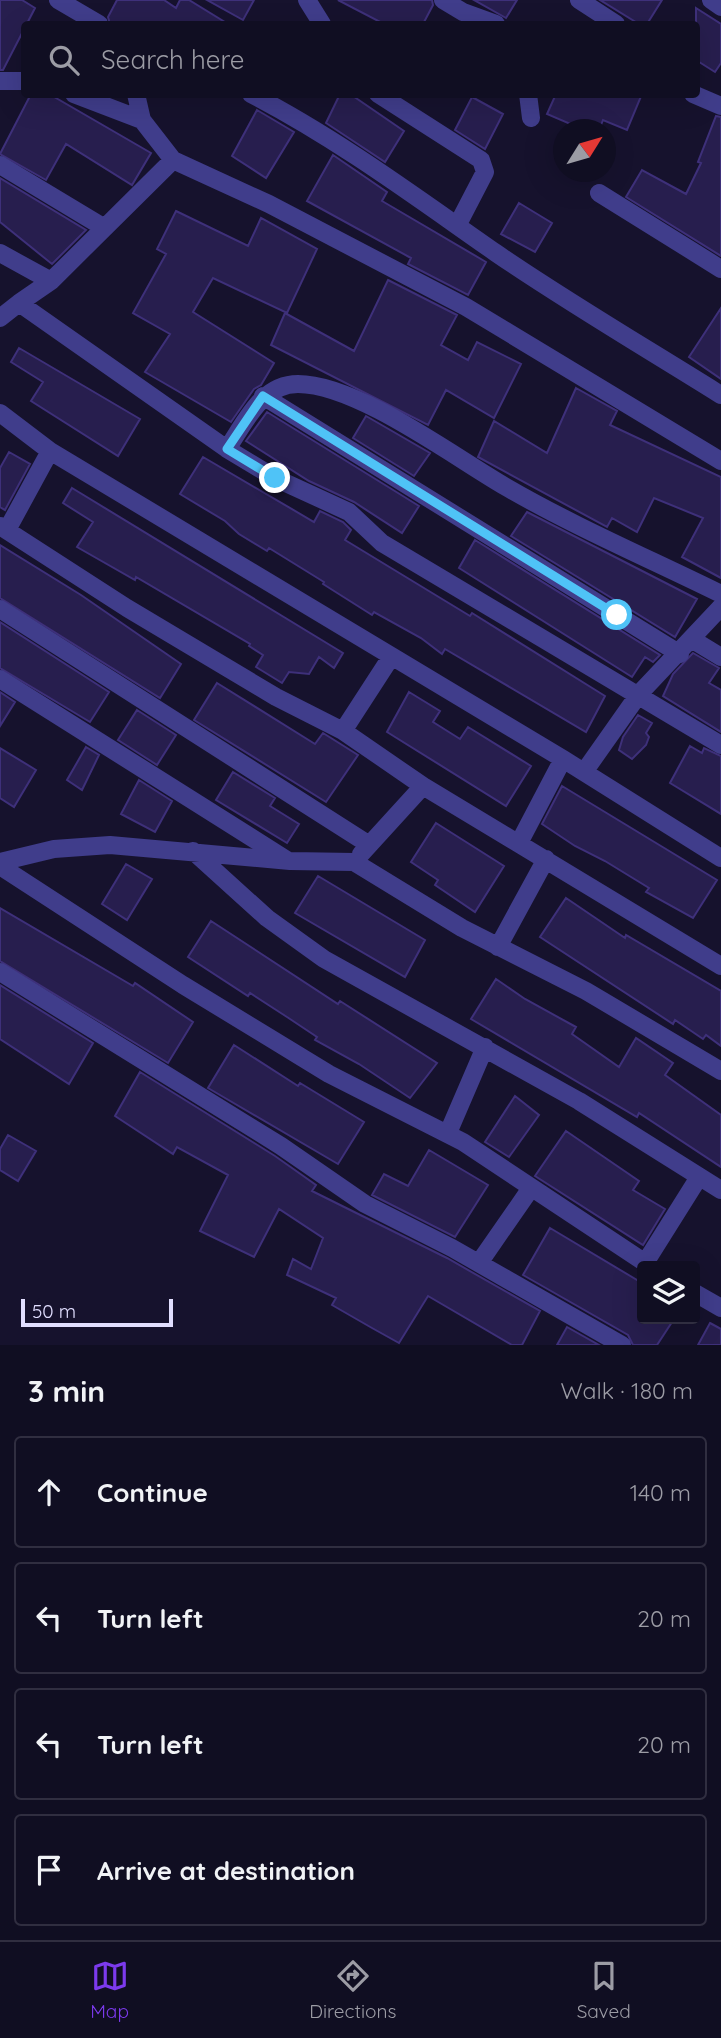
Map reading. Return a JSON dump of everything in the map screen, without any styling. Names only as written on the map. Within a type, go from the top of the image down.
[{"type":"street","points":[[58,0],[94,21]]},
{"type":"street","points":[[307,0],[320,21]]},
{"type":"street","points":[[443,0],[463,12],[488,21]]},
{"type":"street","points":[[579,0],[612,21]]},
{"type":"street","points":[[710,0],[721,7]]},
{"type":"street","points":[[0,81],[21,81]]},
{"type":"street","points":[[700,97],[721,106]]},
{"type":"street","points":[[84,98],[142,120]]},
{"type":"street","points":[[137,98],[142,120],[173,160],[280,209],[467,307],[721,461]]},
{"type":"street","points":[[259,98],[292,115],[457,224],[496,253],[721,395]]},
{"type":"street","points":[[384,98],[481,160],[485,172],[457,224]]},
{"type":"street","points":[[528,98],[531,118]]},
{"type":"street","points":[[0,318],[51,281],[173,160]]},
{"type":"street","points":[[0,165],[103,227]]},
{"type":"street","points":[[599,193],[721,269]]},
{"type":"street","points":[[0,253],[51,281]]},
{"type":"street","points":[[19,303],[227,449],[275,478],[349,512],[382,542],[721,745]]},
{"type":"street","points":[[227,449],[263,396],[279,388],[297,384],[369,405],[508,488],[721,594]]},
{"type":"street","points":[[263,396],[680,654]]},
{"type":"street","points":[[0,413],[50,451],[563,759],[721,858]]},
{"type":"street","points":[[50,451],[3,528],[234,672],[343,731],[423,786],[721,966]]},
{"type":"street","points":[[584,772],[639,694],[680,654],[721,607]]},
{"type":"street","points":[[0,609],[368,844]]},
{"type":"street","points":[[692,640],[721,657]]},
{"type":"street","points":[[343,731],[391,657]]},
{"type":"street","points":[[0,679],[290,861]]},
{"type":"street","points":[[519,843],[563,759]]},
{"type":"street","points":[[354,862],[423,786]]},
{"type":"street","points":[[0,864],[54,849],[110,845],[290,861],[354,862],[461,928],[586,991],[721,1072]]},
{"type":"street","points":[[193,851],[267,918],[324,959],[485,1047],[721,1190]]},
{"type":"street","points":[[498,947],[546,859]]},
{"type":"street","points":[[0,864],[183,985],[329,1074],[447,1133],[642,1261]]},
{"type":"street","points":[[0,972],[281,1146],[365,1204],[479,1263],[622,1345]]},
{"type":"street","points":[[447,1133],[485,1047]]},
{"type":"street","points":[[650,1261],[699,1177]]},
{"type":"street","points":[[479,1263],[531,1188]]},
{"type":"street","points":[[700,1296],[721,1308]]},
{"type":"building","points":[[0,0],[22,0],[35,8],[28,21],[21,21],[21,35],[3,70],[0,70]]},
{"type":"building","points":[[117,0],[164,0],[176,8],[180,0],[189,0],[223,21],[109,21],[108,17]]},
{"type":"building","points":[[207,0],[254,0],[243,20]]},
{"type":"building","points":[[338,0],[432,0],[433,5],[425,21],[378,21]]},
{"type":"building","points":[[474,0],[517,0],[506,18]]},
{"type":"building","points":[[600,0],[662,0],[649,21],[634,21]]},
{"type":"building","points":[[696,8],[721,24],[721,63],[715,72],[700,63],[700,21],[696,21]]},
{"type":"building","points":[[29,98],[56,98],[151,153],[132,185],[66,144],[46,180],[0,154]]},
{"type":"building","points":[[338,98],[356,98],[404,131],[385,162],[326,123]]},
{"type":"building","points":[[471,98],[503,114],[485,149],[455,130]]},
{"type":"building","points":[[554,98],[640,98],[627,130],[616,125],[616,119],[559,119],[547,114]]},
{"type":"building","points":[[257,110],[294,132],[266,178],[232,156]]},
{"type":"building","points":[[716,116],[721,117],[721,256],[626,197],[642,170],[686,194],[701,163],[698,162]]},
{"type":"building","points":[[333,155],[387,192],[382,201],[486,262],[468,295],[408,264],[411,258],[307,201]]},
{"type":"building","points":[[0,178],[86,230],[52,264],[0,222]]},
{"type":"building","points":[[519,203],[552,223],[535,252],[501,234]]},
{"type":"building","points":[[176,211],[248,246],[261,218],[317,249],[287,313],[213,278],[193,312],[274,363],[261,385],[254,389],[231,422],[145,372],[170,334],[133,313],[166,254],[157,249]]},
{"type":"building","points":[[388,280],[457,315],[441,345],[468,360],[477,342],[521,364],[494,418],[446,390],[428,425],[271,345],[285,313],[354,351]]},
{"type":"building","points":[[721,308],[721,379],[689,357]]},
{"type":"building","points":[[19,348],[140,419],[118,456],[31,401],[43,382],[11,362]]},
{"type":"building","points":[[576,388],[617,411],[610,425],[721,477],[721,578],[682,557],[703,518],[654,498],[637,532],[612,518],[607,527],[478,457],[494,421],[547,453]]},
{"type":"building","points":[[267,412],[419,506],[402,533],[354,502],[309,481],[246,441]]},
{"type":"building","points":[[366,416],[430,453],[414,476],[353,438]]},
{"type":"building","points":[[9,452],[30,464],[5,510],[0,507],[0,468]]},
{"type":"building","points":[[203,457],[314,522],[320,511],[343,522],[351,530],[345,540],[470,616],[472,613],[605,696],[586,732],[445,649],[442,654],[421,638],[374,612],[372,615],[269,548],[267,551],[239,534],[225,521],[180,494]]},
{"type":"building","points":[[72,488],[343,653],[334,668],[319,657],[309,674],[289,672],[282,683],[256,667],[263,655],[249,646],[250,644],[136,577],[135,580],[77,547],[93,522],[63,503]]},
{"type":"building","points":[[527,512],[697,599],[675,637],[511,536]]},
{"type":"building","points":[[475,540],[660,655],[653,662],[645,657],[632,677],[459,568]]},
{"type":"building","points":[[0,545],[81,595],[181,664],[160,698],[0,598]]},
{"type":"building","points":[[0,622],[109,692],[90,722],[0,668]]},
{"type":"building","points":[[693,653],[719,668],[709,683],[721,690],[721,732],[663,696],[673,674]]},
{"type":"building","points":[[217,683],[315,744],[323,733],[358,755],[326,802],[194,720]]},
{"type":"building","points":[[0,692],[15,702],[0,726]]},
{"type":"building","points":[[409,692],[440,711],[433,722],[460,739],[468,727],[531,766],[506,806],[387,732]]},
{"type":"building","points":[[137,710],[176,735],[157,765],[118,740]]},
{"type":"building","points":[[638,715],[652,723],[646,733],[649,737],[646,745],[632,759],[619,750],[623,737]]},
{"type":"building","points":[[690,746],[702,753],[704,748],[721,756],[721,814],[670,783]]},
{"type":"building","points":[[86,747],[99,755],[82,790],[67,780]]},
{"type":"building","points":[[0,748],[36,770],[14,807],[0,798]]},
{"type":"building","points":[[233,772],[275,798],[270,806],[299,824],[287,843],[216,800]]},
{"type":"building","points":[[139,780],[172,801],[155,832],[121,814]]},
{"type":"building","points":[[562,786],[717,880],[693,918],[646,892],[649,888],[542,824]]},
{"type":"building","points":[[436,823],[504,866],[475,912],[435,885],[438,880],[411,862]]},
{"type":"building","points":[[126,864],[152,879],[127,920],[102,904]]},
{"type":"building","points":[[318,876],[425,940],[405,977],[295,913]]},
{"type":"building","points":[[566,898],[625,938],[626,935],[721,991],[721,1046],[706,1035],[703,1039],[675,1020],[673,1024],[540,937]]},
{"type":"building","points":[[0,908],[133,986],[135,983],[193,1022],[168,1063],[0,961]]},
{"type":"building","points":[[211,921],[338,1004],[340,1001],[437,1063],[410,1098],[359,1064],[315,1040],[317,1037],[287,1017],[250,993],[248,996],[188,957]]},
{"type":"building","points":[[496,979],[525,999],[576,1027],[572,1034],[619,1067],[636,1038],[673,1063],[665,1075],[721,1115],[721,1167],[639,1113],[637,1117],[471,1019]]},
{"type":"building","points":[[0,985],[93,1043],[69,1084],[0,1039]]},
{"type":"building","points":[[234,1045],[298,1086],[300,1083],[364,1122],[338,1164],[208,1088]]},
{"type":"building","points":[[140,1072],[275,1156],[316,1185],[312,1191],[447,1258],[540,1311],[522,1345],[512,1345],[428,1296],[399,1343],[372,1328],[332,1305],[336,1298],[287,1275],[293,1259],[311,1269],[323,1238],[279,1209],[254,1257],[200,1231],[228,1175],[177,1147],[173,1154],[115,1116]]},
{"type":"building","points":[[515,1096],[539,1115],[509,1157],[485,1142]]},
{"type":"building","points":[[566,1131],[639,1181],[633,1190],[665,1209],[643,1245],[535,1176]]},
{"type":"building","points":[[8,1135],[36,1151],[18,1181],[0,1170],[0,1149]]},
{"type":"building","points":[[429,1150],[488,1185],[455,1237],[372,1195],[384,1174],[408,1186]]},
{"type":"building","points":[[550,1228],[637,1280],[637,1324],[671,1324],[657,1345],[633,1345],[628,1335],[523,1275]]},
{"type":"building","points":[[710,1323],[721,1329],[721,1345],[698,1345]]},
{"type":"building","points":[[567,1327],[599,1345],[557,1345]]},
{"type":"route","points":[[275,478],[227,449],[263,396],[617,615]]}]
